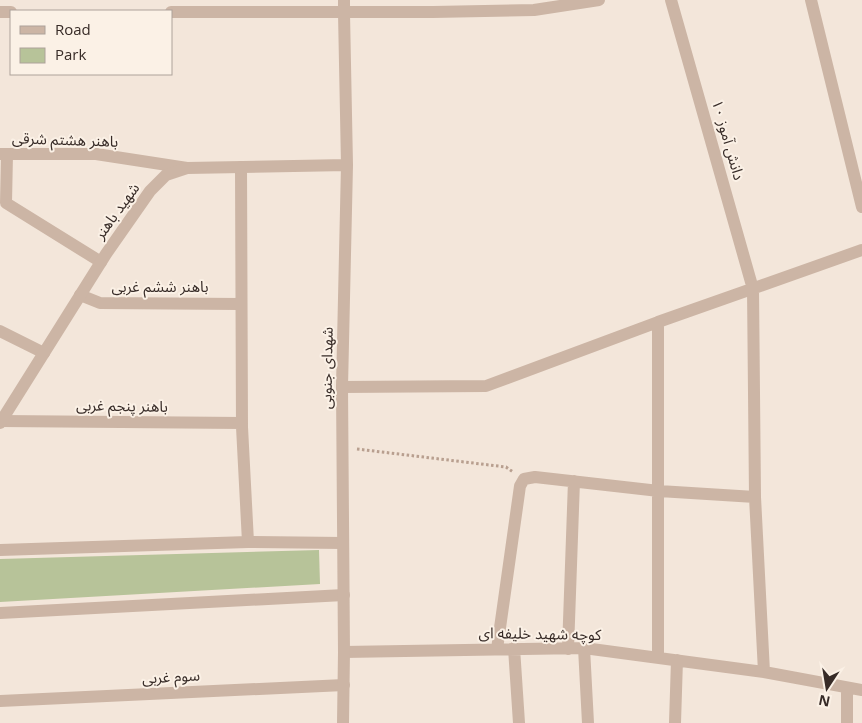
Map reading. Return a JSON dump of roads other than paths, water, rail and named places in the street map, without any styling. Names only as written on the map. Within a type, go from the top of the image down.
[{"type":"street","points":[[172,12],[344,6],[534,10],[598,0]]},
{"type":"street","name":"دانش آموز ۱۰","points":[[671,0],[752,288],[755,497],[764,672]]},
{"type":"street","points":[[811,0],[862,207]]},
{"type":"street","name":"شهدای جنوبی","points":[[343,723],[342,387],[347,165],[344,6]]},
{"type":"street","points":[[3,154],[6,203],[101,262]]},
{"type":"street","name":"باهنر هشتم شرقی","points":[[3,154],[96,154],[187,168]]},
{"type":"street","name":"شهید باهنر","points":[[1,422],[101,262],[150,191],[166,175],[187,168],[347,165]]},
{"type":"street","points":[[241,167],[240,304],[242,423],[248,542]]},
{"type":"street","points":[[342,387],[486,386],[752,288],[862,250]]},
{"type":"street","name":"باهنر ششم غربی","points":[[80,295],[100,303],[240,304]]},
{"type":"street","points":[[658,322],[658,658]]},
{"type":"street","points":[[0,331],[44,353]]},
{"type":"street","name":"باهنر پنجم غربی","points":[[1,422],[242,423]]},
{"type":"street","points":[[497,649],[520,486],[524,479],[535,477],[659,491],[755,497]]},
{"type":"street","points":[[568,649],[574,481]]},
{"type":"street","points":[[0,550],[248,542],[343,543]]},
{"type":"street","points":[[0,613],[344,595]]},
{"type":"street","points":[[514,648],[519,723]]},
{"type":"street","points":[[584,648],[588,723]]},
{"type":"street","name":"کوچه شهید خلیفه ای","points":[[344,652],[584,648],[764,672],[847,689],[862,690]]},
{"type":"street","points":[[675,723],[677,660]]},
{"type":"street","name":"سوم غربی","points":[[0,701],[344,685]]},
{"type":"street","points":[[847,689],[847,723]]}]
